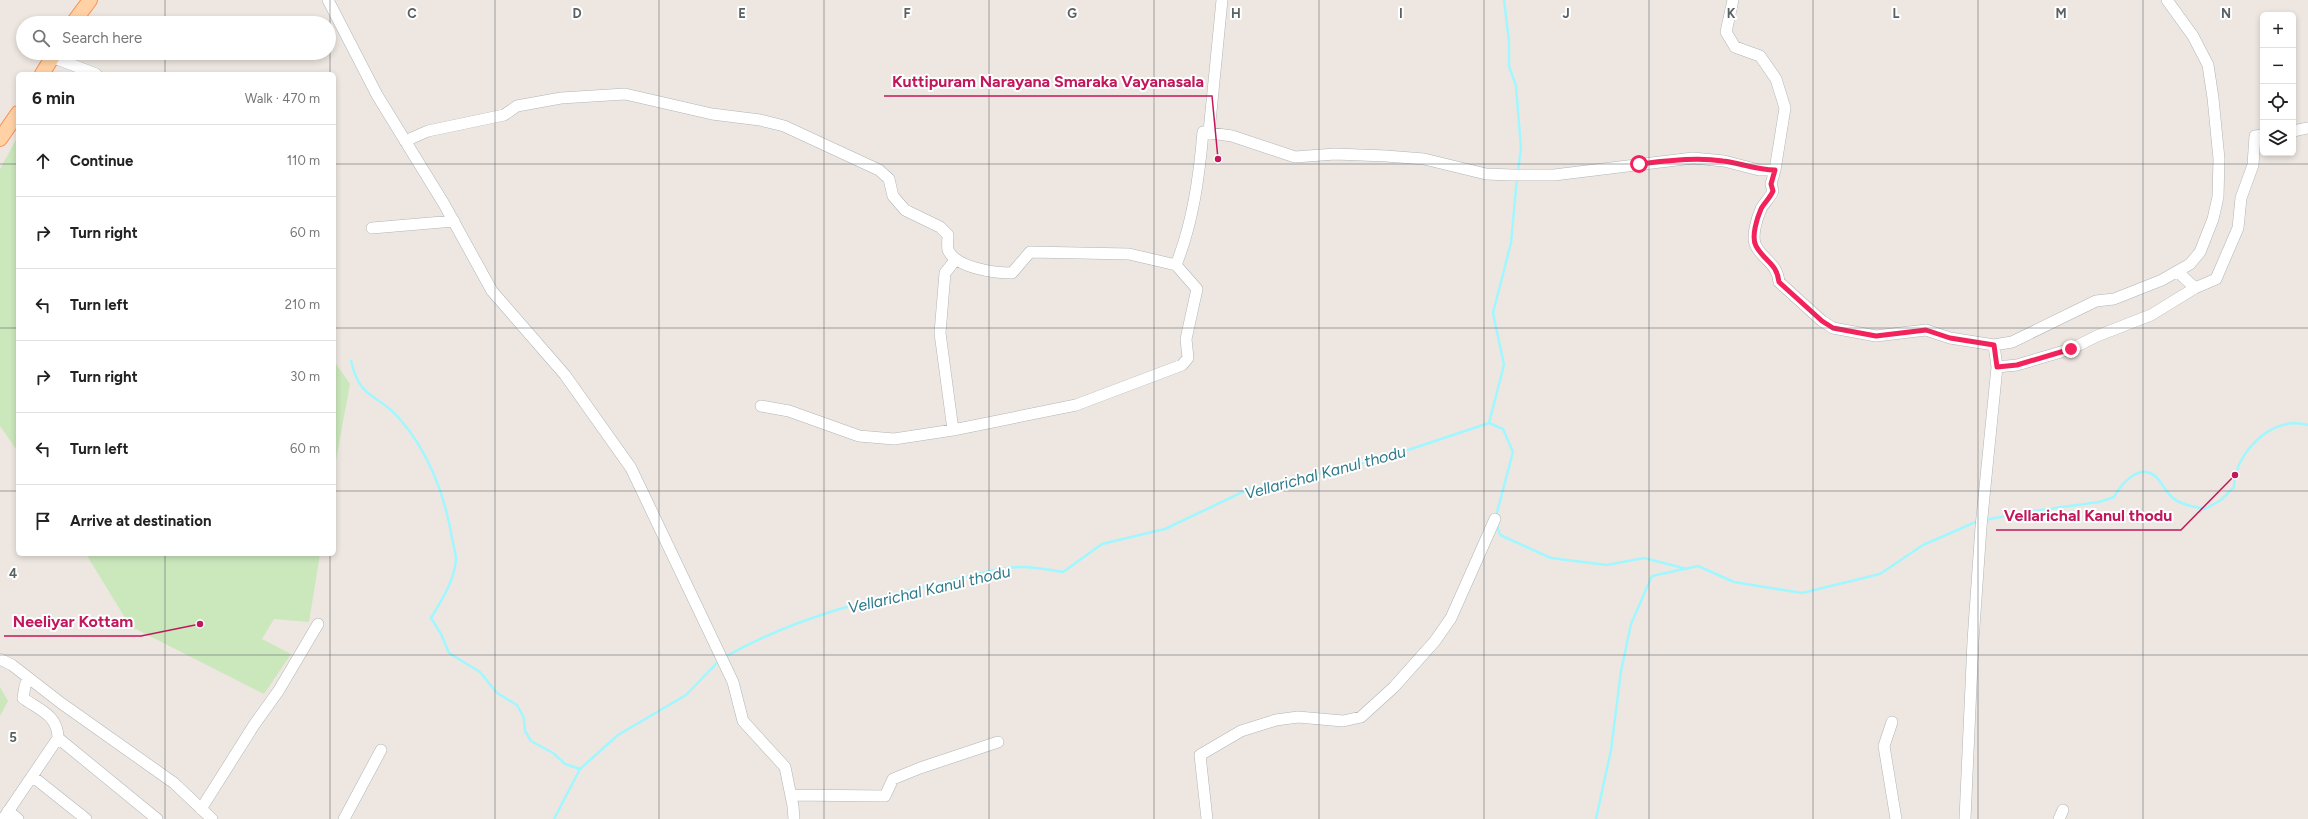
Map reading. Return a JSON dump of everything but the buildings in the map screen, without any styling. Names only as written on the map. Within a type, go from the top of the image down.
[{"type":"main road","points":[[79,16],[90,0]]},
{"type":"main road","points":[[43,72],[51,60]]},
{"type":"main road","points":[[0,139],[16,116]]},
{"type":"street","points":[[328,0],[377,96],[454,222],[492,291],[565,375],[631,468],[733,682],[743,721],[785,767],[791,794],[794,819]]},
{"type":"street","points":[[1209,132],[1222,0]]},
{"type":"street","points":[[1733,0],[1726,32],[1735,47],[1760,56],[1776,79],[1785,108],[1775,170],[1771,184],[1773,191],[1770,199],[1761,208],[1755,228],[1756,245],[1778,271],[1779,282],[1822,321],[1833,328],[1876,336],[1926,330],[1950,338],[1994,345],[2012,342],[2096,301],[2114,299],[2178,272],[2190,264],[2200,252],[2207,238],[2218,197],[2219,159],[2213,98],[2208,65],[2193,36],[2167,0]]},
{"type":"street","points":[[65,60],[92,72]]},
{"type":"street","points":[[404,139],[428,131],[504,115],[517,106],[561,98],[625,94],[712,114],[760,120],[801,133],[880,170],[889,179],[893,196],[905,210],[940,227],[948,235],[948,250],[956,259],[973,267],[996,273],[1012,273],[1030,252],[1129,254],[1176,265],[1196,289],[1186,338],[1188,358],[1182,365],[1076,405],[953,430],[894,438],[859,436],[788,411],[761,406]]},
{"type":"street","points":[[2296,131],[2308,128]]},
{"type":"street","points":[[1176,265],[1192,216],[1199,178],[1203,132],[1232,136],[1295,158],[1335,154],[1394,156],[1424,159],[1486,174],[1562,174],[1693,158],[1724,161],[1759,170],[1775,170]]},
{"type":"street","points":[[1997,367],[2017,365],[2071,349],[2097,336],[2151,315],[2195,288],[2216,279],[2238,228],[2241,198],[2250,172],[2255,136],[2260,135]]},
{"type":"street","points":[[372,228],[454,222]]},
{"type":"street","points":[[953,430],[940,333],[945,273],[956,259]]},
{"type":"street","points":[[2178,272],[2195,288]]},
{"type":"street","points":[[1965,819],[1973,641],[1981,527],[1997,367],[1994,345]]},
{"type":"street","points":[[1207,819],[1200,755],[1241,731],[1276,720],[1298,717],[1343,721],[1361,717],[1394,687],[1435,641],[1451,618],[1495,519]]},
{"type":"street","points":[[0,659],[12,665],[174,783],[207,816],[254,725],[279,690],[318,624]]},
{"type":"street","points":[[18,819],[5,815],[58,738],[58,728],[53,718],[23,698],[28,678]]},
{"type":"street","points":[[1892,722],[1884,746],[1896,819]]},
{"type":"street","points":[[58,738],[157,819]]},
{"type":"street","points":[[791,794],[885,796],[893,779],[920,768],[998,742]]},
{"type":"street","points":[[344,819],[381,750]]},
{"type":"street","points":[[32,776],[86,819]]},
{"type":"green space","points":[[16,140],[16,449],[0,426],[0,169]]},
{"type":"green space","points":[[336,364],[350,384],[336,460]]},
{"type":"green space","points":[[87,556],[320,556],[309,622],[274,619],[262,639],[291,654],[264,694],[130,626]]},
{"type":"green space","points":[[0,687],[8,701],[0,716]]},
{"type":"waterway","points":[[1504,0],[1509,41],[1509,66],[1516,86],[1521,148],[1518,171]]},
{"type":"waterway","points":[[1489,423],[1504,365],[1493,313],[1511,243],[1517,178]]},
{"type":"waterway","points":[[351,361],[359,383],[364,390],[390,409],[409,430],[426,458],[440,490],[449,522],[456,559],[453,575],[431,618],[441,634],[449,653],[480,672],[497,693],[517,705],[524,718],[525,731],[531,741],[553,753],[565,764],[580,769]]},
{"type":"waterway","name":"Vellarichal Kanul thodu","points":[[725,657],[778,631],[832,611],[889,595],[1004,568],[1028,567],[1063,572],[1102,544],[1165,529],[1249,489],[1381,459],[1489,423],[1503,429],[1513,452],[1496,516]]},
{"type":"waterway","name":"Vellarichal Kanul thodu","points":[[1985,520],[2026,512],[2099,502],[2114,497],[2126,481],[2143,472],[2155,476],[2168,493],[2176,500],[2188,505],[2205,509],[2221,500],[2234,487],[2239,465],[2252,445],[2261,437],[2282,425],[2293,423],[2308,425]]},
{"type":"waterway","points":[[1596,819],[1611,750],[1621,671],[1631,624],[1652,576],[1698,566],[1734,582],[1802,593],[1880,574],[1923,545],[1978,521]]},
{"type":"waterway","name":"Vellarichal Kanul thodu","points":[[1497,525],[1500,535],[1551,558],[1607,565],[1644,558],[1687,569]]},
{"type":"waterway","name":"Vellarichal Kanul thodu","points":[[554,819],[580,769],[618,735],[686,695],[719,661]]},
{"type":"place","name":"Kuttipuram Narayana Smaraka Vayanasala","points":[[1218,159]]},
{"type":"place","name":"Vellarichal Kanul thodu","points":[[2235,475]]},
{"type":"place","name":"Neeliyar Kottam","points":[[200,624]]},
{"type":"route","points":[[1639,164],[1693,158],[1724,161],[1759,170],[1775,170],[1771,184],[1773,191],[1770,199],[1761,208],[1755,228],[1756,245],[1778,271],[1779,282],[1822,321],[1833,328],[1876,336],[1926,330],[1950,338],[1983,342],[1994,345],[1997,367],[2017,365],[2042,359],[2071,349]]}]
